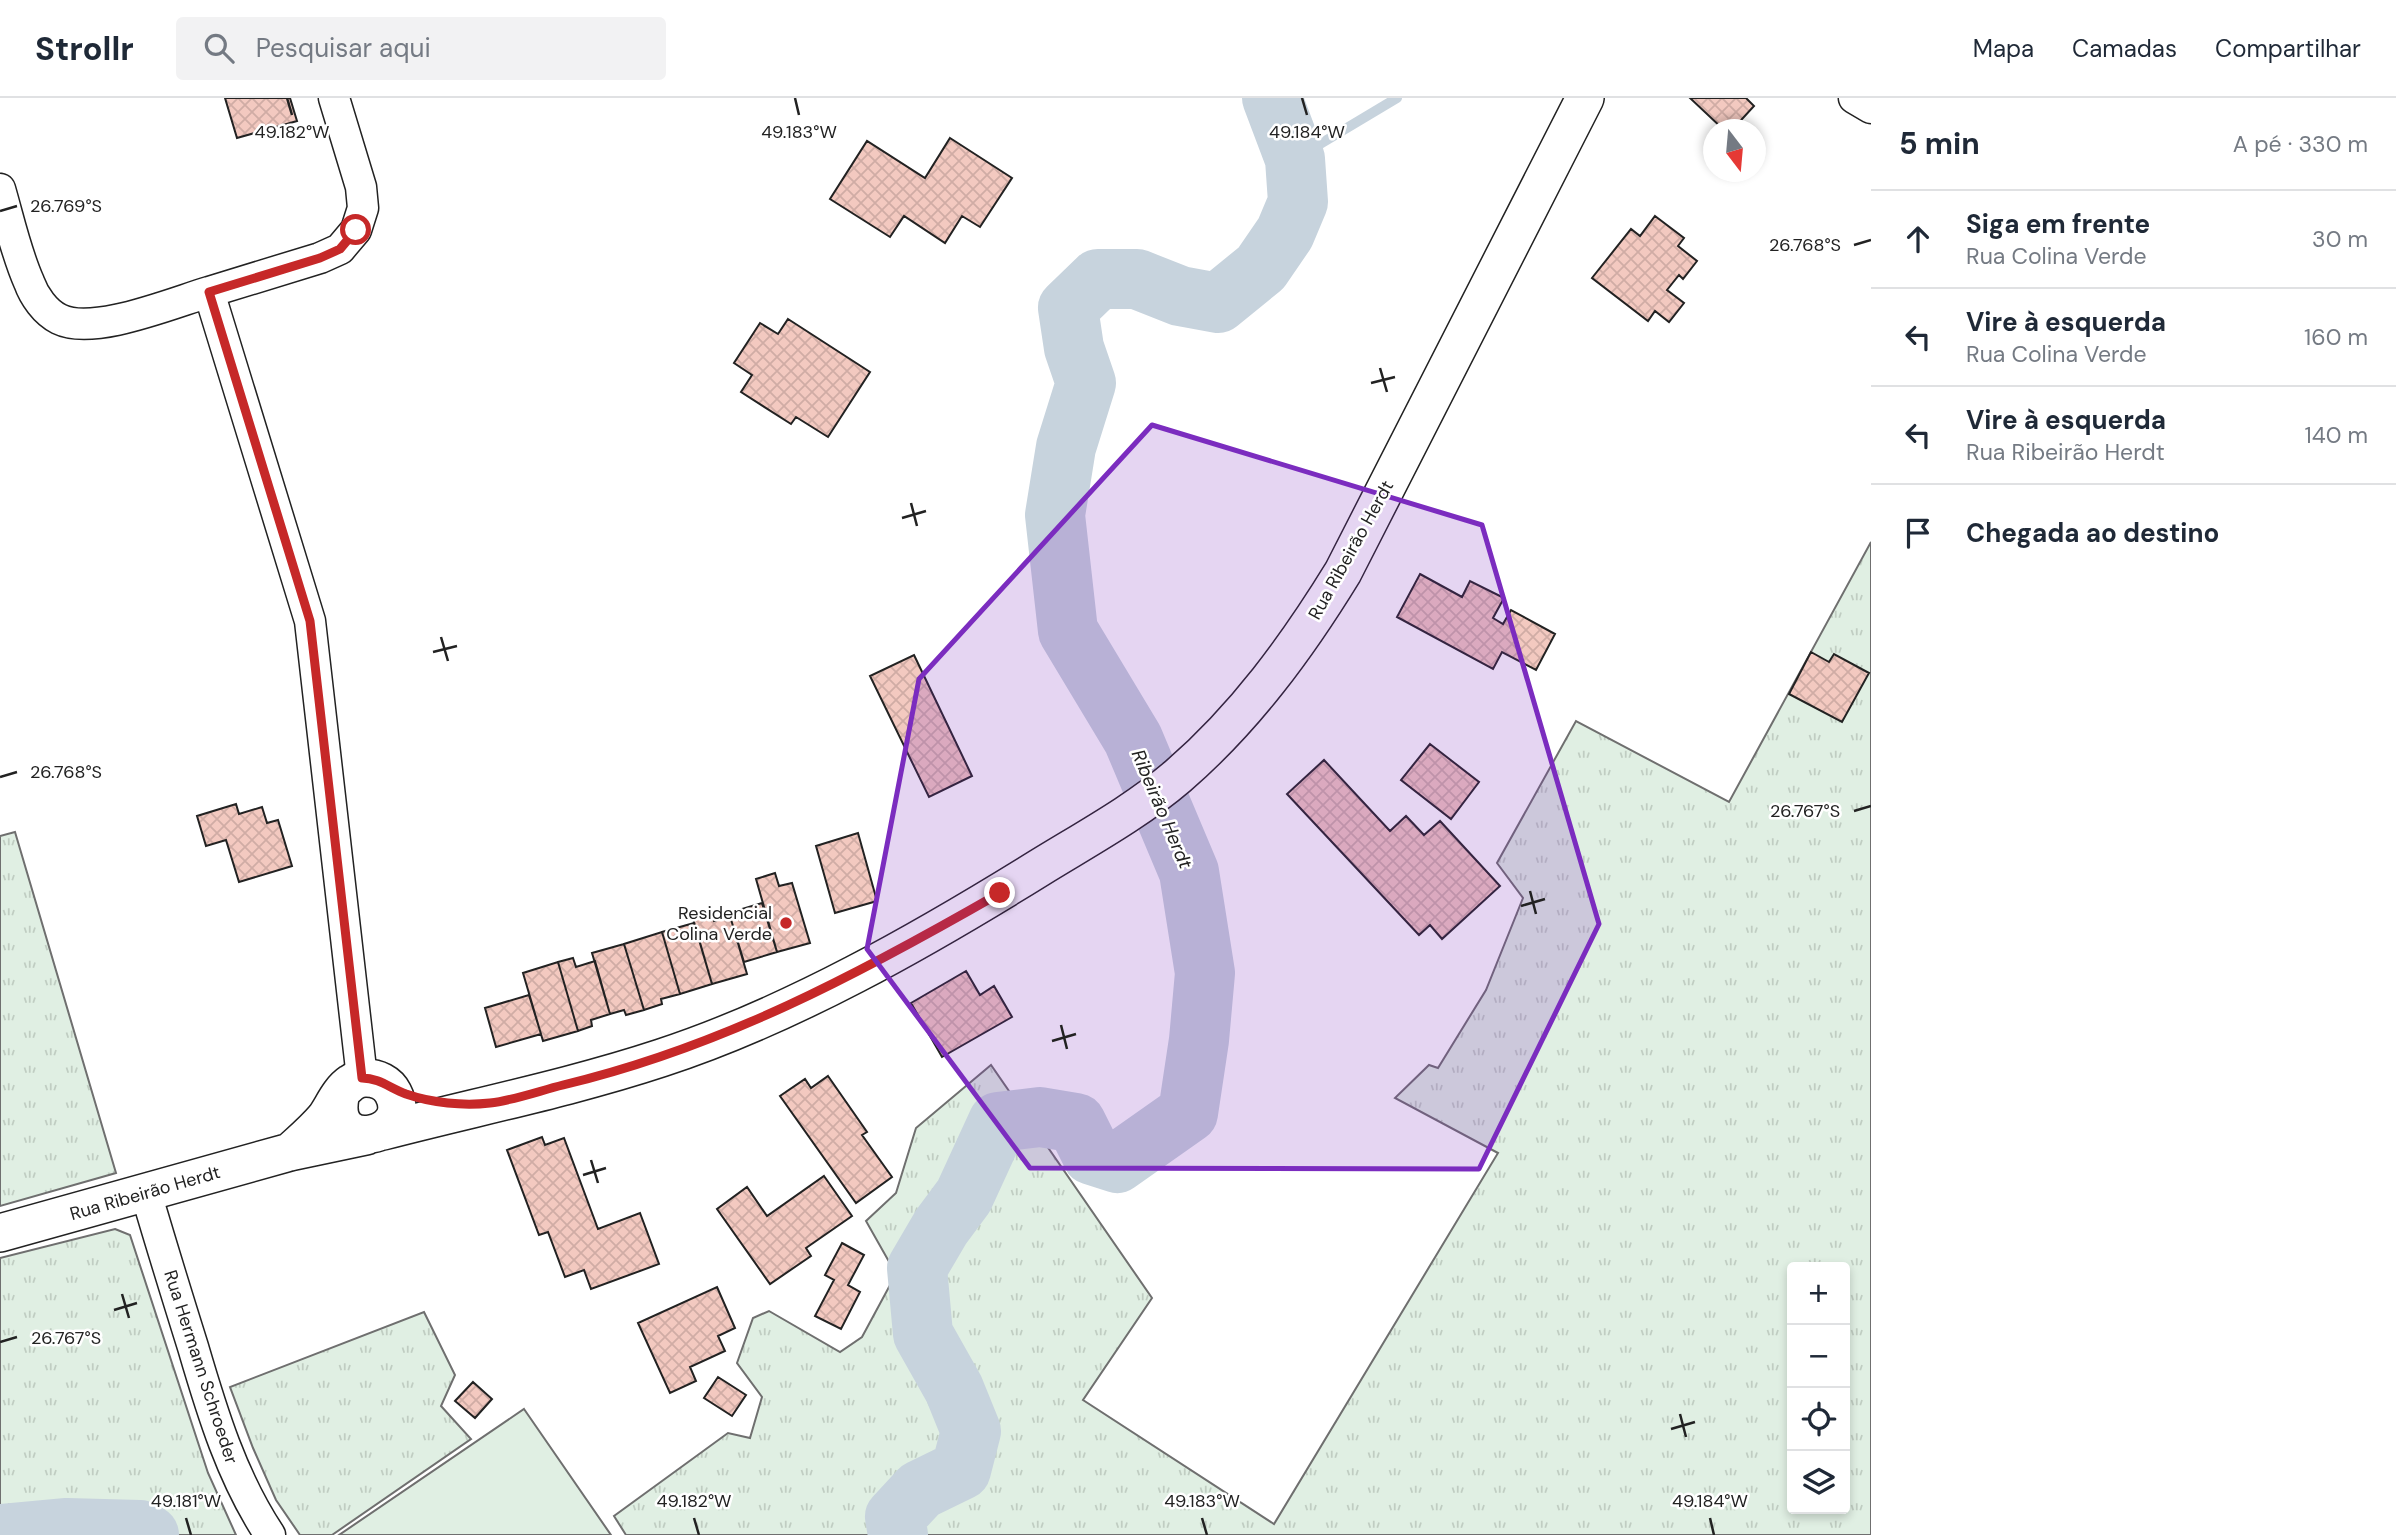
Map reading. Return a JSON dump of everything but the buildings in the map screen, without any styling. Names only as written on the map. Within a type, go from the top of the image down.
[{"type":"street","points":[[0,189],[28,282],[40,303],[58,319],[82,325],[106,323],[320,258],[340,249],[356,230],[363,208],[361,187],[334,98]]},
{"type":"street","name":"Rua Ribeirão Herdt","points":[[0,1233],[290,1152],[598,1077],[649,1062],[743,1027],[912,943],[1000,893],[1136,808],[1177,776],[1229,726],[1278,670],[1322,607],[1585,98]]},
{"type":"street","points":[[1854,98],[1871,108]]},
{"type":"street","points":[[209,292],[310,621],[362,1086],[339,1114],[349,1129],[374,1133],[394,1117],[396,1108],[392,1091],[362,1086]]},
{"type":"street","name":"Rua Ribeirão Herdt","points":[[290,1152],[362,1086],[432,1101],[490,1103]]},
{"type":"street","name":"Rua Hermann Schroeder","points":[[146,1193],[214,1417],[235,1471],[257,1517],[270,1535]]},
{"type":"highlighted area","points":[[1152,425],[1482,525],[1599,924],[1479,1169],[1030,1168],[867,949],[919,679]]},
{"type":"green space","points":[[1871,542],[1871,1535],[626,1535],[614,1516],[728,1433],[750,1438],[762,1397],[737,1363],[753,1318],[769,1311],[840,1352],[862,1337],[896,1274],[866,1221],[896,1193],[916,1128],[991,1065],[1152,1298],[1083,1400],[1274,1524],[1498,1153],[1395,1098],[1429,1065],[1438,1068],[1486,990],[1523,898],[1497,863],[1576,721],[1729,802]]},
{"type":"green space","points":[[15,832],[116,1173],[0,1206],[0,836]]},
{"type":"green space","points":[[115,1229],[130,1235],[208,1473],[236,1535],[0,1535],[0,1258]]},
{"type":"green space","points":[[424,1312],[455,1375],[441,1406],[471,1439],[332,1535],[300,1535],[276,1500],[230,1387]]},
{"type":"green space","points":[[524,1409],[611,1535],[339,1535]]},
{"type":"waterway","name":"Ribeirão Herdt","points":[[898,1535],[895,1517],[920,1490],[961,1470],[971,1431],[954,1389],[923,1334],[917,1268],[941,1227],[964,1196],[998,1122],[1040,1117],[1076,1123],[1092,1155],[1117,1163],[1188,1113],[1199,1040],[1205,973],[1189,872],[1133,739],[1068,631],[1055,515],[1066,447],[1086,383],[1074,348],[1068,308],[1098,279],[1137,279],[1180,296],[1218,303],[1261,268],[1285,233],[1298,202],[1295,159],[1272,98]]},
{"type":"waterway","points":[[1295,159],[1397,98]]},
{"type":"waterway","name":"Ribeirão Herdt","points":[[0,1534],[67,1528],[140,1530],[149,1535]]},
{"type":"place","name":"Residencial Colina Verde","points":[[786,923]]},
{"type":"route","points":[[356,230],[340,249],[320,258],[209,292],[310,621],[362,1078],[379,1080],[406,1094],[432,1101],[490,1103],[598,1077],[662,1058],[731,1032],[822,990],[1000,893]]}]
